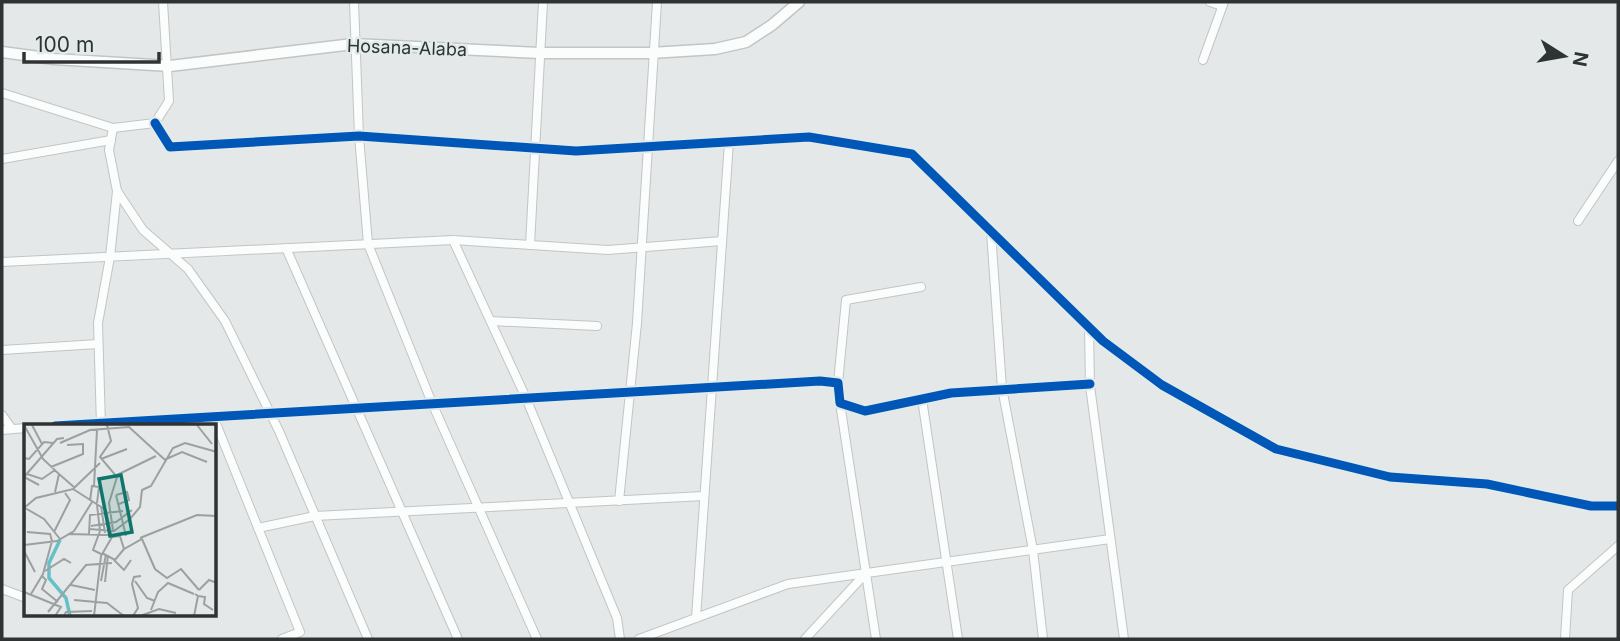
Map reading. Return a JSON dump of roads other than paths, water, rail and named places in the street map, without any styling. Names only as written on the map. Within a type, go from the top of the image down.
[{"type":"main road","name":"Hosana-Alaba","points":[[2,52],[54,59],[170,65],[354,44],[540,53],[652,54],[715,49],[746,42],[799,2]]},
{"type":"street","points":[[155,123],[169,101],[170,65],[163,2]]},
{"type":"street","points":[[354,2],[359,136],[368,244],[432,403],[537,639]]},
{"type":"street","points":[[530,245],[543,2]]},
{"type":"street","points":[[619,501],[630,394],[657,2]]},
{"type":"street","points":[[1203,60],[1223,4],[1210,2]]},
{"type":"street","points":[[2,93],[113,128],[155,123]]},
{"type":"street","points":[[155,123],[170,147],[359,136],[576,151],[809,137],[912,154],[1089,328],[1162,385],[1276,449],[1390,477],[1486,484],[1591,506],[1618,506]]},
{"type":"street","points":[[113,128],[109,150],[117,191],[110,257],[98,323],[101,424],[270,412],[711,390],[820,381],[838,383]]},
{"type":"street","points":[[2,159],[111,140]]},
{"type":"street","points":[[696,618],[730,142]]},
{"type":"street","points":[[1578,221],[1618,161]]},
{"type":"street","points":[[117,191],[143,230],[188,269],[225,321],[270,412],[368,639]]},
{"type":"street","points":[[991,232],[1002,388],[1033,550],[1043,639]]},
{"type":"street","points":[[453,240],[526,398],[570,503],[618,618],[620,639]]},
{"type":"street","points":[[2,262],[453,240],[608,250],[722,241]]},
{"type":"street","points":[[286,248],[458,639]]},
{"type":"street","points":[[876,639],[838,383],[846,300],[920,287]]},
{"type":"street","points":[[491,321],[597,326]]},
{"type":"street","points":[[1089,328],[1090,384],[1125,639]]},
{"type":"street","points":[[2,350],[98,344]]},
{"type":"street","points":[[840,402],[865,411],[922,399],[1002,388],[1090,384]]},
{"type":"street","points":[[922,399],[958,639]]},
{"type":"street","points":[[2,415],[12,429]]},
{"type":"street","points":[[213,416],[216,424]]},
{"type":"street","points":[[217,426],[300,632],[282,639]]},
{"type":"street","points":[[2,429],[24,428]]},
{"type":"street","points":[[258,528],[315,516],[704,496]]},
{"type":"street","points":[[639,639],[788,584],[1110,539]]},
{"type":"street","points":[[1565,639],[1568,590],[1618,546]]},
{"type":"street","points":[[805,639],[866,573]]},
{"type":"street","points":[[2,589],[24,597]]}]
